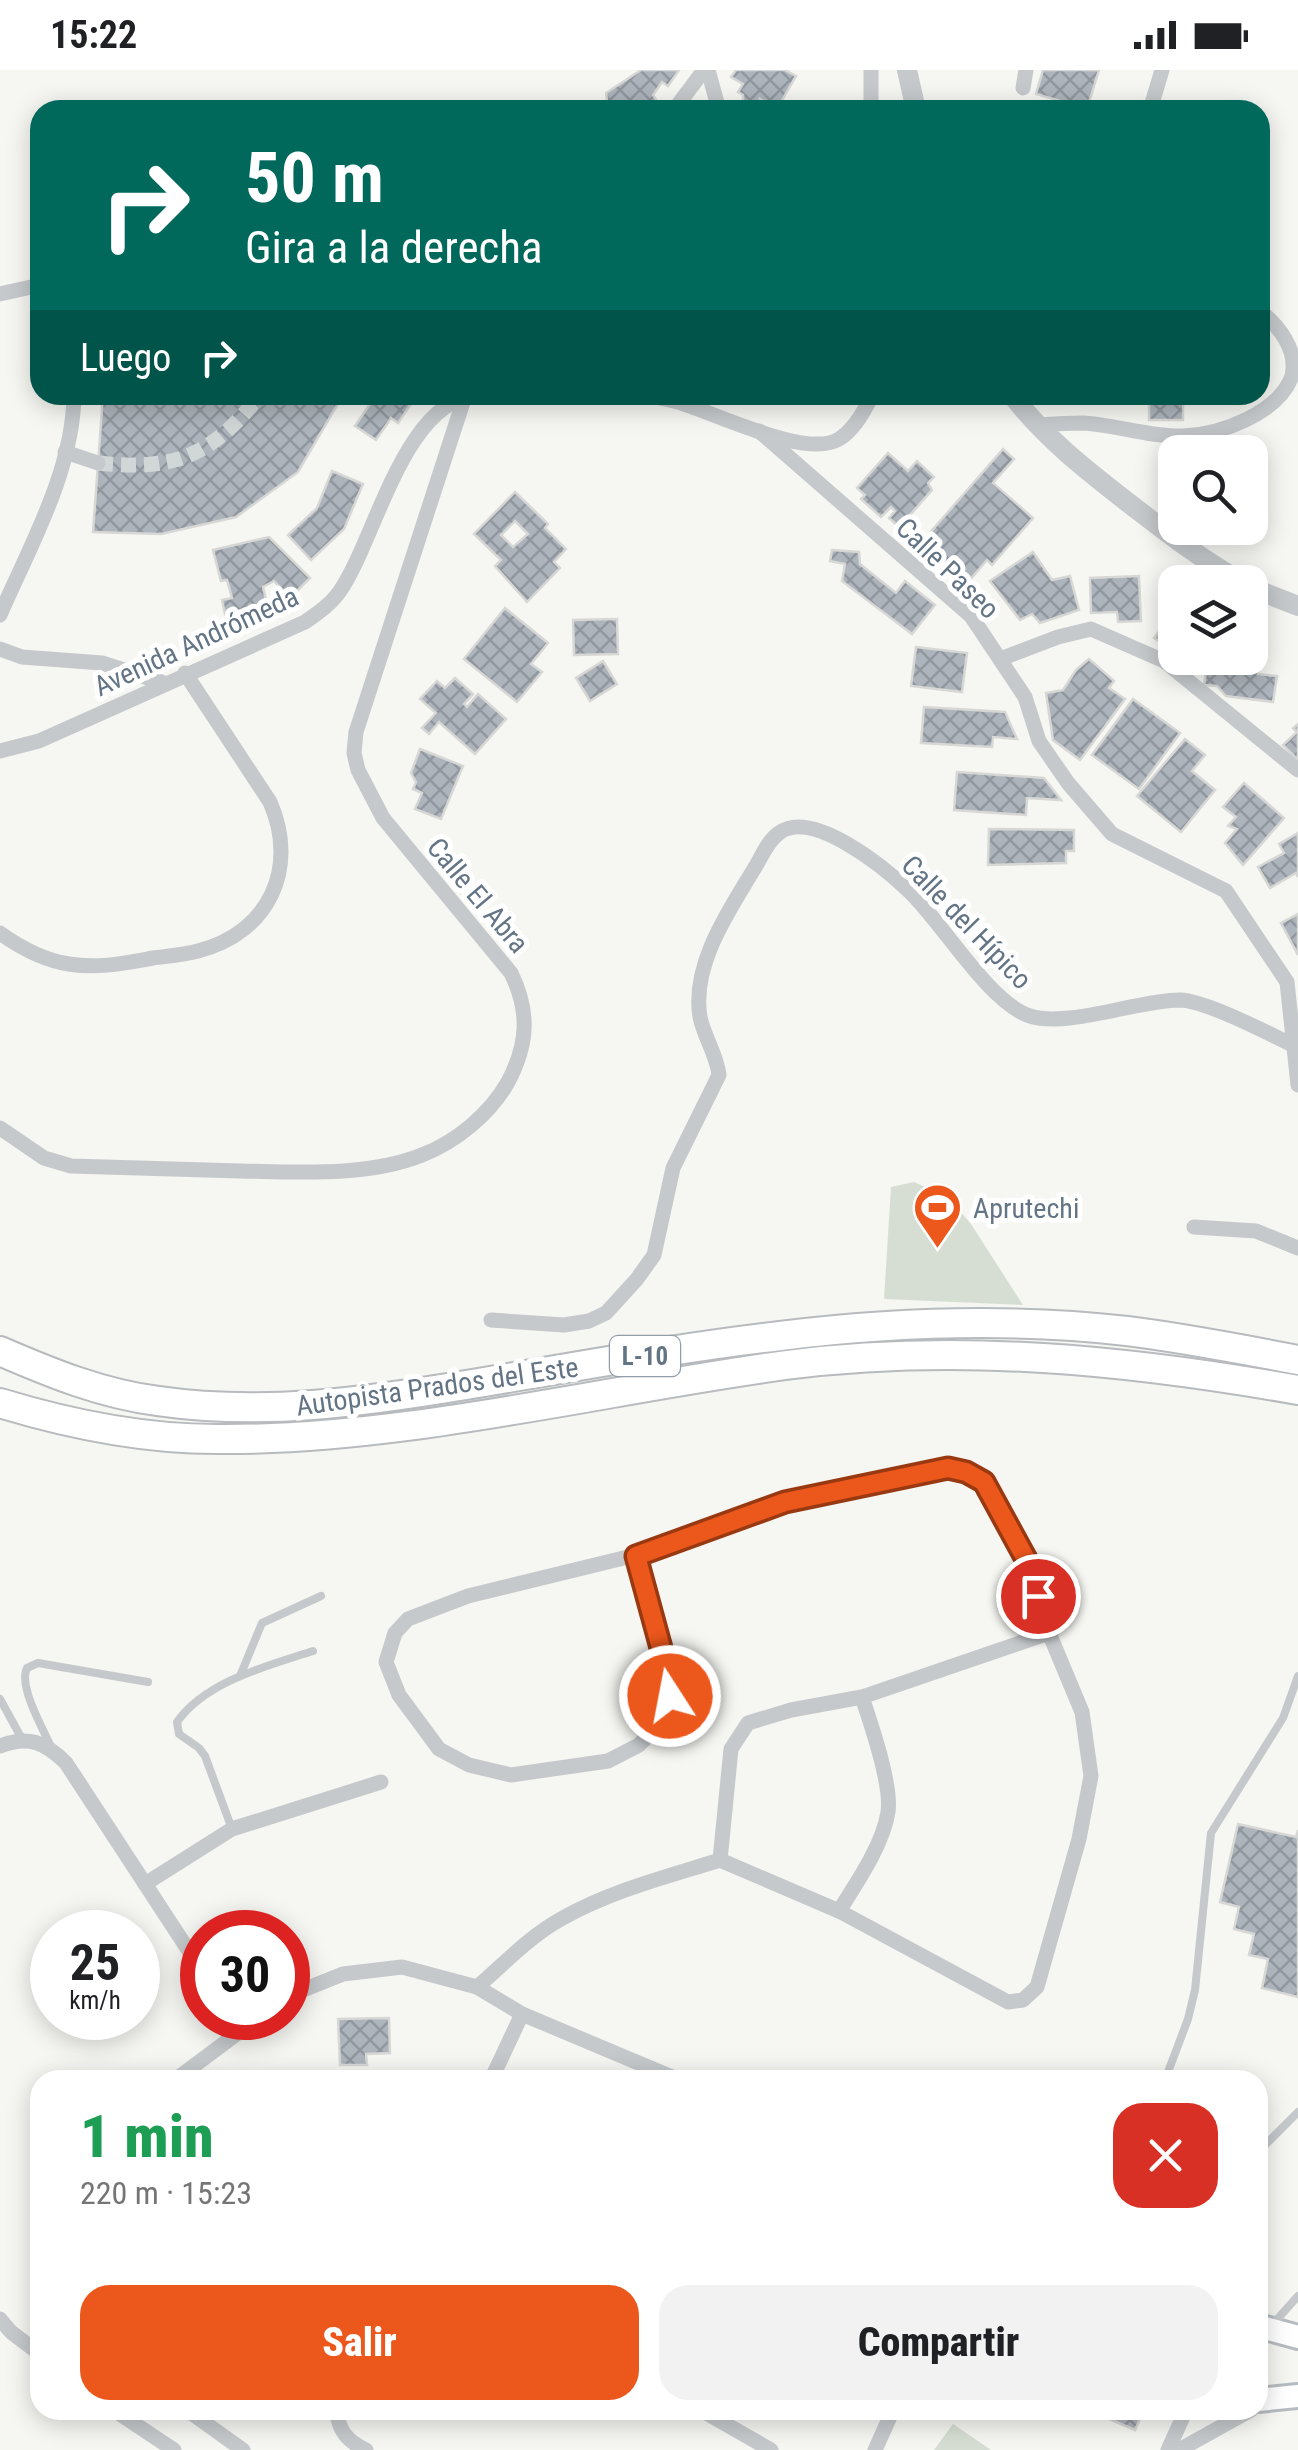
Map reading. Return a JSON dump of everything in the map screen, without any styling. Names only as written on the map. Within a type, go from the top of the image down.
[{"type":"highway","name":"Autopista Prados del Este","points":[[0,1351],[54,1374],[118,1394],[191,1405],[270,1408],[308,1408],[403,1395],[780,1336],[920,1326],[1038,1324],[1126,1331],[1298,1360]]},
{"type":"highway","name":"Autopista Prados del Este","points":[[0,1403],[42,1416],[118,1430],[216,1439],[398,1425],[788,1365],[873,1358],[1046,1356],[1221,1376],[1298,1390]]},
{"type":"main road","points":[[1268,2328],[1298,2337]]},
{"type":"main road","points":[[1268,2402],[1298,2396]]},
{"type":"street","points":[[682,100],[706,70]]},
{"type":"street","points":[[706,70],[716,100]]},
{"type":"street","points":[[871,70],[871,100]]},
{"type":"street","points":[[907,70],[914,100]]},
{"type":"street","points":[[1024,88],[1026,70]]},
{"type":"street","points":[[1153,100],[1162,70]]},
{"type":"street","points":[[0,294],[30,287]]},
{"type":"street","points":[[1037,425],[1084,424],[1181,436],[1209,433],[1266,409],[1287,390],[1294,368],[1288,340],[1270,319]]},
{"type":"street","points":[[0,615],[47,506],[74,425],[74,405]]},
{"type":"street","name":"Avenida Andrómeda","points":[[0,751],[39,741],[305,622],[337,596],[418,434],[452,405]]},
{"type":"street","name":"Calle El Abra","points":[[0,1128],[35,1152],[71,1166],[291,1172],[370,1168],[420,1156],[450,1142],[502,1093],[521,1058],[526,1033],[520,992],[511,973],[383,818],[370,797],[354,753],[356,732],[374,672],[462,405]]},
{"type":"street","points":[[688,405],[798,443],[822,445],[839,440],[867,405]]},
{"type":"street","points":[[1020,405],[1070,457],[1179,542],[1215,565]]},
{"type":"street","name":"Calle Paseo","points":[[760,430],[970,616],[1025,697],[1038,742],[1112,834],[1226,891],[1287,982],[1298,1085]]},
{"type":"street","points":[[65,452],[98,464]]},
{"type":"street","points":[[1268,594],[1298,606]]},
{"type":"street","points":[[1000,660],[1058,637],[1091,629],[1164,661],[1298,770]]},
{"type":"street","points":[[0,650],[22,657],[102,663],[164,682]]},
{"type":"street","points":[[0,933],[44,958],[71,965],[109,965],[200,951],[238,932],[270,901],[284,853],[278,820],[185,673]]},
{"type":"street","name":"Calle del Hípico","points":[[491,1320],[564,1325],[589,1322],[606,1312],[650,1262],[673,1168],[719,1075],[698,1002],[710,951],[770,841],[781,830],[809,827],[836,836],[909,890],[1004,1000],[1030,1016],[1066,1017],[1188,1001],[1294,1044]]},
{"type":"street","points":[[1194,1227],[1256,1231],[1298,1248]]},
{"type":"street","points":[[478,1987],[536,1935],[560,1919],[622,1890],[720,1860],[839,1911],[1008,2002],[1023,2000],[1036,1987],[1079,1839],[1091,1776],[1082,1712],[1049,1634],[1026,1559],[984,1482],[948,1468],[785,1502],[636,1556],[468,1596],[408,1619],[395,1634],[386,1662],[400,1695],[439,1749],[470,1765],[512,1775],[608,1760],[638,1745],[663,1720],[670,1696],[667,1670],[636,1556]]},
{"type":"street","points":[[720,1860],[730,1750],[748,1723],[862,1697],[1049,1634]]},
{"type":"street","points":[[839,1911],[869,1862],[888,1812],[878,1749],[862,1697]]},
{"type":"street","points":[[0,1746],[22,1739],[38,1741],[66,1762],[180,1937]]},
{"type":"street","points":[[145,1884],[232,1828],[381,1782]]},
{"type":"street","points":[[310,1987],[343,1974],[402,1968],[478,1987],[522,2014],[654,2070]]},
{"type":"street","points":[[496,2070],[522,2014]]},
{"type":"street","points":[[186,2070],[219,2040]]},
{"type":"street","points":[[0,2319],[30,2346]]},
{"type":"street","points":[[129,2420],[174,2450]]},
{"type":"street","points":[[200,2420],[236,2449]]},
{"type":"street","points":[[338,2420],[350,2443],[366,2450]]},
{"type":"street","points":[[718,2420],[771,2450]]},
{"type":"street","points":[[875,2450],[888,2420]]},
{"type":"street","points":[[1168,2450],[1182,2420]]},
{"type":"street","points":[[1179,2450],[1231,2420]]},
{"type":"lane","points":[[240,1676],[262,1623],[322,1596]]},
{"type":"lane","points":[[232,1828],[205,1756],[179,1734],[176,1722],[184,1712],[240,1676],[313,1650]]},
{"type":"lane","points":[[53,1750],[26,1688],[23,1676],[27,1668],[38,1664],[148,1682]]},
{"type":"lane","points":[[1169,2070],[1195,1990],[1211,1833],[1283,1718],[1298,1676]]},
{"type":"lane","points":[[0,1699],[22,1739]]},
{"type":"lane","points":[[1268,2142],[1298,2112]]},
{"type":"lane","points":[[1268,2320],[1298,2296]]},
{"type":"shaded area","name":"Aprutechi","points":[[914,1182],[948,1197],[971,1224],[1023,1305],[884,1299],[891,1187]]},
{"type":"shaded area","points":[[953,2424],[991,2450],[934,2450]]},
{"type":"building","points":[[641,70],[679,70],[668,86],[662,82],[653,95],[656,100],[607,100],[606,93]]},
{"type":"building","points":[[736,70],[785,70],[796,76],[782,100],[743,100],[738,92],[743,84],[731,77]]},
{"type":"building","points":[[1043,70],[1099,70],[1090,100],[1056,100],[1036,94]]},
{"type":"building","points":[[102,405],[337,405],[298,472],[236,517],[161,534],[93,532]]},
{"type":"building","points":[[369,405],[410,405],[398,423],[391,418],[376,440],[355,426]]},
{"type":"building","points":[[1149,405],[1183,405],[1183,420],[1149,420]]},
{"type":"building","points":[[1003,449],[1014,459],[993,483],[1033,518],[992,565],[987,560],[967,583],[921,543]]},
{"type":"building","points":[[888,453],[908,471],[917,461],[934,477],[928,483],[932,490],[910,515],[916,519],[905,532],[889,518],[895,511],[891,507],[881,517],[861,499],[865,495],[857,488]]},
{"type":"building","points":[[332,471],[363,484],[344,529],[311,560],[288,535],[317,508]]},
{"type":"building","points":[[515,492],[548,524],[545,528],[566,549],[554,562],[560,568],[527,602],[495,566],[501,560],[474,534]],"holes":[[[515,521],[528,534],[513,547],[501,535]]]},
{"type":"building","points":[[269,537],[310,578],[290,598],[274,581],[263,587],[267,604],[225,614],[222,600],[232,598],[227,580],[221,581],[213,550]]},
{"type":"building","points":[[832,550],[859,552],[860,564],[896,593],[905,581],[935,605],[912,634],[842,581],[845,564],[830,561]]},
{"type":"building","points":[[1033,552],[1052,580],[1070,576],[1079,610],[1040,623],[1032,614],[1020,620],[990,581]]},
{"type":"building","points":[[1139,576],[1141,621],[1118,622],[1117,612],[1091,613],[1090,578]]},
{"type":"building","points":[[505,608],[548,643],[531,664],[542,672],[517,702],[464,659]]},
{"type":"building","points":[[617,619],[618,654],[574,655],[573,620]]},
{"type":"building","points":[[916,647],[967,653],[962,692],[911,686]]},
{"type":"building","points":[[1089,659],[1114,681],[1109,688],[1125,699],[1080,760],[1053,740],[1046,693],[1063,690]]},
{"type":"building","points":[[603,661],[617,684],[590,701],[576,678]]},
{"type":"building","points":[[1205,675],[1277,676],[1273,702],[1226,696],[1217,686],[1204,685]]},
{"type":"building","points":[[455,678],[473,694],[464,704],[467,707],[478,694],[506,719],[475,754],[439,722],[429,734],[422,728],[436,713],[420,699],[437,681],[445,688]]},
{"type":"building","points":[[1133,699],[1180,733],[1139,789],[1092,755]]},
{"type":"building","points":[[924,707],[1005,712],[1017,739],[993,737],[992,747],[921,743]]},
{"type":"building","points":[[1298,724],[1298,760],[1283,745],[1297,732],[1293,728]]},
{"type":"building","points":[[1185,739],[1205,755],[1192,771],[1215,790],[1181,832],[1137,796]]},
{"type":"building","points":[[420,749],[463,766],[441,819],[415,809],[422,793],[413,789],[416,782],[411,773]]},
{"type":"building","points":[[957,772],[1044,778],[1061,800],[1027,798],[1026,815],[954,810]]},
{"type":"building","points":[[1244,783],[1284,818],[1243,865],[1225,843],[1237,829],[1228,826],[1236,817],[1223,807]]},
{"type":"building","points":[[989,829],[1074,830],[1074,851],[1066,851],[1066,863],[988,865]]},
{"type":"building","points":[[1298,833],[1298,877],[1296,873],[1270,888],[1258,867],[1284,853],[1279,844]]},
{"type":"building","points":[[1298,914],[1298,955],[1281,923]]},
{"type":"building","points":[[1238,1824],[1296,1837],[1298,1830],[1298,1997],[1262,1988],[1268,1959],[1249,1955],[1254,1934],[1234,1929],[1239,1907],[1220,1902]]},
{"type":"building","points":[[389,2018],[390,2053],[366,2054],[367,2065],[340,2065],[338,2019]]},
{"type":"building","points":[[1112,2420],[1140,2420],[1135,2430]]},
{"type":"tunnel","points":[[98,463],[149,464],[190,455],[225,432],[251,405]]},
{"type":"place","name":"Aprutechi","points":[[938,1250]]},
{"type":"route","points":[[670,1696],[667,1670],[636,1556],[785,1502],[948,1468],[966,1472],[984,1482],[1026,1559],[1038,1596]]}]
